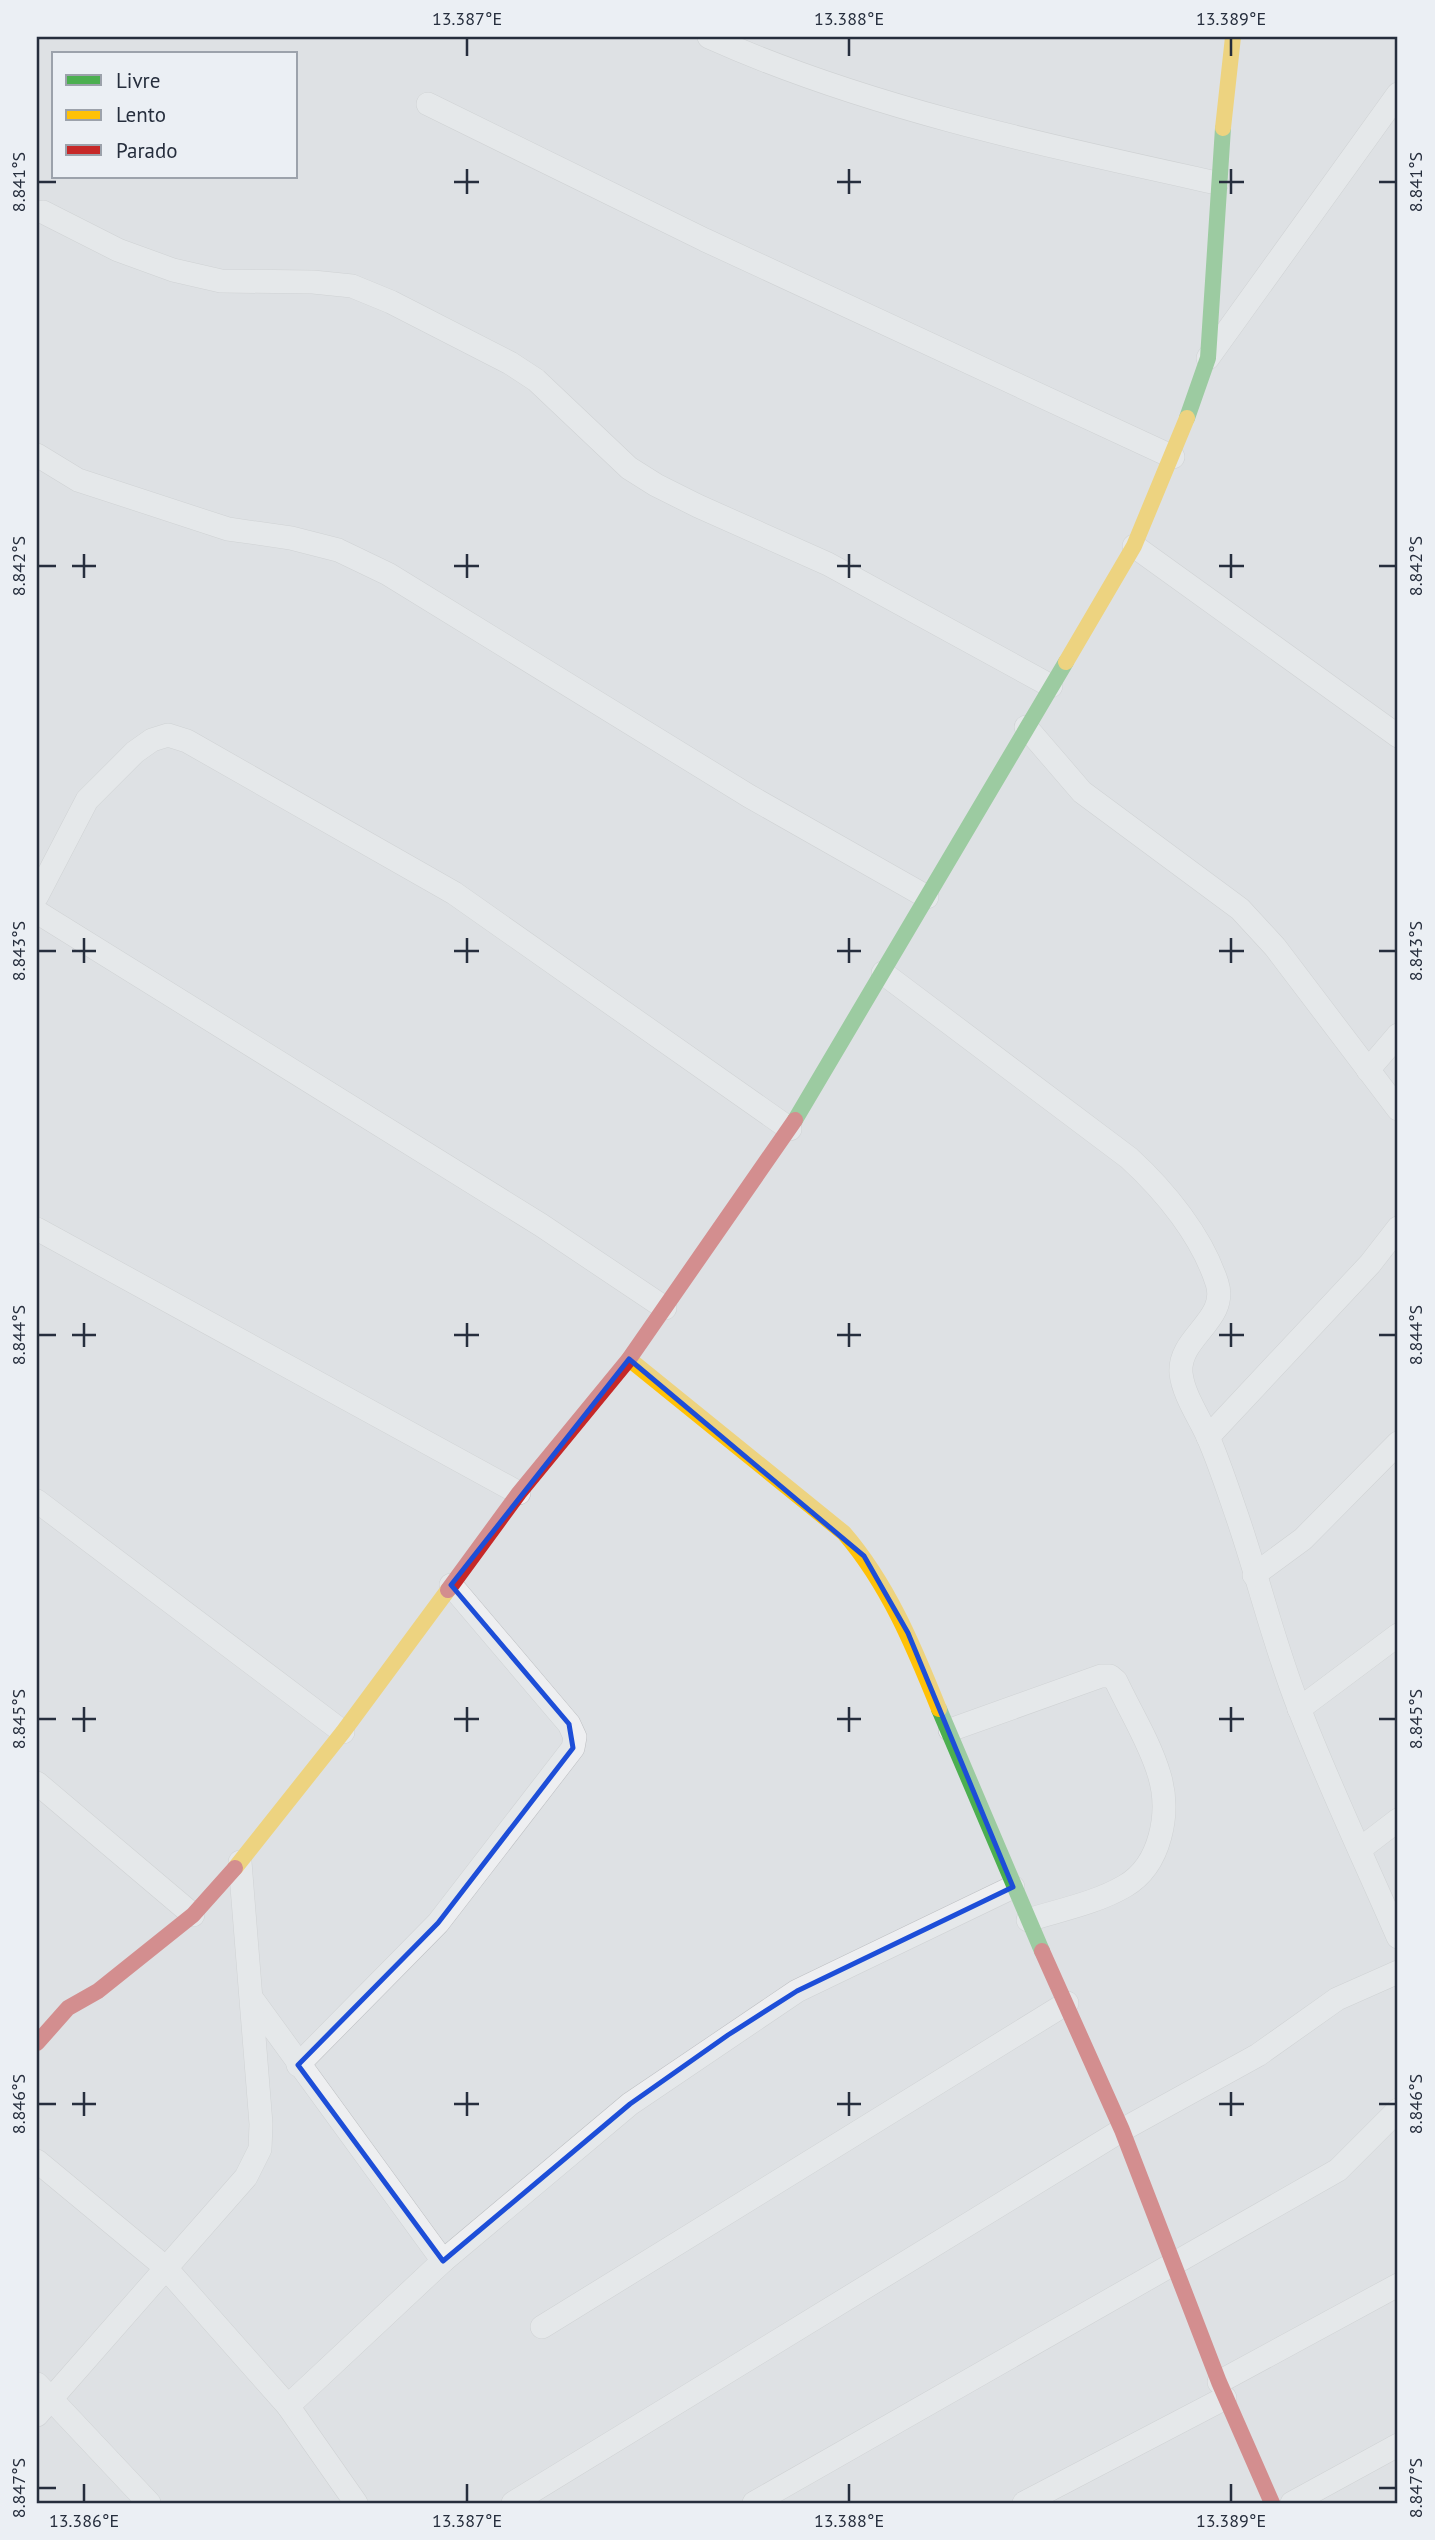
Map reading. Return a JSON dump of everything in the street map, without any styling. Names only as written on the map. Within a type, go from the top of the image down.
[{"type":"street","points":[[709,37],[822,82],[1068,151],[1217,183]]},
{"type":"street","points":[[1209,358],[1217,183],[1233,37]]},
{"type":"street","points":[[37,2043],[68,2008],[98,1991],[193,1915],[240,1862],[343,1732],[519,1493],[629,1359],[790,1129],[1134,546],[1173,457],[1209,358],[1398,94]]},
{"type":"street","points":[[428,104],[705,240],[1173,457]]},
{"type":"street","points":[[43,212],[118,250],[173,270],[221,281],[313,282],[352,286],[390,302],[510,363],[536,380],[629,468],[656,485],[828,565],[1051,686]]},
{"type":"street","points":[[37,455],[78,480],[228,529],[291,538],[338,550],[388,574],[738,789],[928,897]]},
{"type":"street","points":[[1134,546],[1398,736]]},
{"type":"street","points":[[1027,727],[1082,792],[1240,909],[1275,947],[1398,1109]]},
{"type":"street","points":[[37,896],[87,800],[135,752],[152,740],[168,735],[187,741],[454,893],[790,1129]]},
{"type":"street","points":[[37,912],[541,1225],[665,1308]]},
{"type":"street","points":[[883,973],[1129,1158],[1153,1180],[1192,1232],[1218,1285],[1216,1311],[1191,1343],[1181,1373],[1238,1518],[1299,1709],[1398,1937]]},
{"type":"street","points":[[1368,1070],[1398,1035]]},
{"type":"street","points":[[1208,1437],[1370,1264],[1398,1228]]},
{"type":"street","points":[[37,1229],[519,1493]]},
{"type":"street","points":[[629,1359],[844,1533],[864,1556],[908,1633],[1013,1887],[1122,2130],[1222,2390],[1272,2503]]},
{"type":"street","points":[[1254,1575],[1303,1539],[1398,1443]]},
{"type":"street","points":[[37,1501],[343,1732]]},
{"type":"street","points":[[298,2065],[438,1923],[573,1748],[575,1737],[569,1724],[451,1585]]},
{"type":"street","points":[[1299,1709],[1398,1635]]},
{"type":"street","points":[[950,1730],[1101,1676],[1110,1676],[1116,1681],[1159,1773],[1164,1798],[1160,1834],[1153,1856],[1142,1873],[1125,1886],[1093,1900],[1028,1920]]},
{"type":"street","points":[[37,1783],[193,1915]]},
{"type":"street","points":[[1360,1849],[1398,1820]]},
{"type":"street","points":[[149,2503],[41,2399],[246,2177],[261,2149],[253,2000],[240,1862]]},
{"type":"street","points":[[288,2406],[443,2261],[630,2104],[797,1990],[1013,1887]]},
{"type":"street","points":[[513,2503],[1122,2130],[1258,2055],[1337,1999],[1398,1972]]},
{"type":"street","points":[[253,2000],[443,2261]]},
{"type":"street","points":[[542,2327],[1067,2003]]},
{"type":"street","points":[[754,2503],[1338,2170],[1398,2110]]},
{"type":"street","points":[[37,2161],[164,2267],[288,2406],[356,2503]]},
{"type":"street","points":[[1024,2503],[1398,2285]]},
{"type":"street","points":[[1292,2503],[1398,2445]]},
{"type":"highlighted area","points":[[629,1359],[864,1556],[908,1633],[1013,1887],[797,1991],[728,2035],[630,2104],[443,2261],[298,2065],[438,1923],[573,1748],[569,1724],[451,1585]]},
{"type":"traffic: fast","points":[[1187,418],[1208,358],[1223,128]]},
{"type":"traffic: fast","points":[[795,1120],[1066,662]]},
{"type":"traffic: fast","points":[[939,1709],[1042,1951]]},
{"type":"traffic: slow","points":[[1223,128],[1233,37]]},
{"type":"traffic: slow","points":[[1066,662],[1134,546],[1187,418]]},
{"type":"traffic: slow","points":[[629,1359],[844,1533],[887,1595],[910,1640],[939,1709]]},
{"type":"traffic: slow","points":[[235,1868],[343,1732],[448,1590]]},
{"type":"traffic: jam","points":[[448,1590],[519,1493],[629,1359],[795,1120]]},
{"type":"traffic: jam","points":[[37,2043],[68,2008],[98,1991],[193,1915],[235,1868]]},
{"type":"traffic: jam","points":[[1042,1951],[1122,2130],[1219,2382],[1272,2503]]}]
